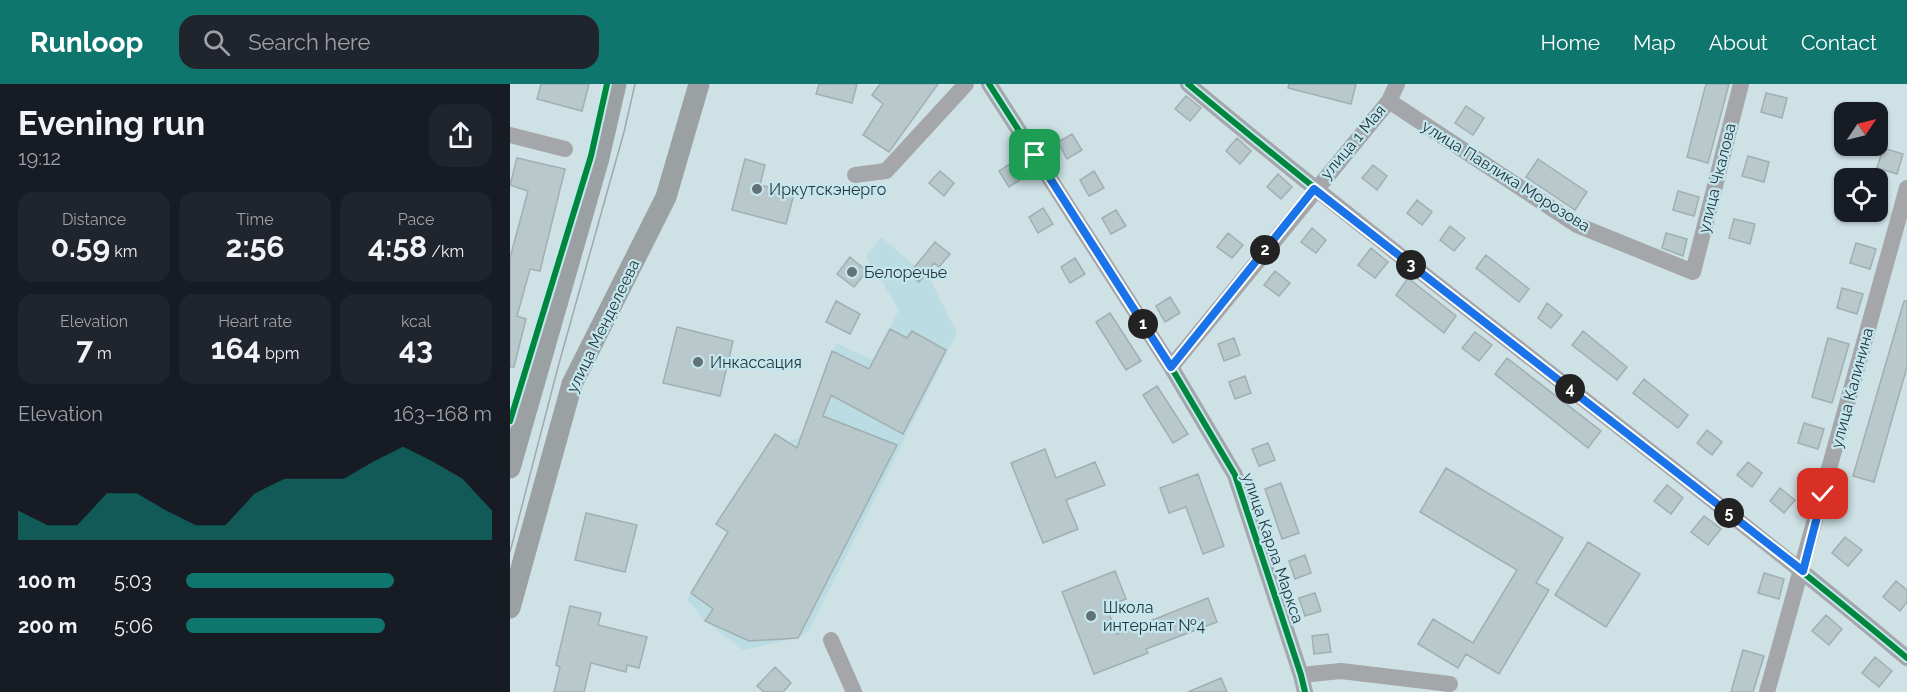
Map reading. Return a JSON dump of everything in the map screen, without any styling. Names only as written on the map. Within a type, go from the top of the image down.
[{"type":"main road","points":[[510,468],[599,158],[616,84]]},
{"type":"main road","name":"улица Менделеева","points":[[510,608],[572,384],[666,197],[699,84]]},
{"type":"street","points":[[855,175],[886,171],[966,84]]},
{"type":"street","name":"улица Карла Маркса","points":[[989,84],[1171,367],[1235,475],[1305,692]]},
{"type":"street","points":[[1188,84],[1314,189],[1803,571],[1907,658]]},
{"type":"street","name":"улица 1 Мая","points":[[1171,367],[1314,189],[1389,101],[1398,84]]},
{"type":"street","name":"улица Чкалова","points":[[1693,272],[1741,84]]},
{"type":"street","name":"улица Павлика Морозова","points":[[1389,101],[1577,225],[1693,272]]},
{"type":"street","points":[[510,137],[565,149]]},
{"type":"street","name":"улица Калинина","points":[[1767,692],[1803,571],[1907,188]]},
{"type":"street","points":[[831,640],[854,692]]},
{"type":"street","points":[[1301,675],[1341,671],[1450,684]]},
{"type":"shaded area","points":[[881,237],[930,279],[957,333],[809,631],[798,638],[743,650],[705,621],[687,599],[728,531],[787,442],[802,436],[836,343],[872,360],[899,310],[866,256]]},
{"type":"building","points":[[541,84],[589,84],[582,111],[537,99]]},
{"type":"building","points":[[819,84],[857,84],[852,103],[816,94]]},
{"type":"building","points":[[880,84],[938,84],[889,152],[863,135],[883,104],[872,95]]},
{"type":"building","points":[[1289,84],[1356,84],[1351,104],[1288,88]]},
{"type":"building","points":[[1706,84],[1729,84],[1708,163],[1687,157]]},
{"type":"building","points":[[1766,93],[1787,98],[1782,118],[1761,112]]},
{"type":"building","points":[[1186,96],[1201,108],[1190,121],[1175,109]]},
{"type":"building","points":[[1466,106],[1484,118],[1473,135],[1455,123]]},
{"type":"building","points":[[1072,134],[1082,150],[1067,159],[1058,142]]},
{"type":"building","points":[[1237,138],[1251,151],[1240,164],[1226,151]]},
{"type":"building","points":[[1888,150],[1903,154],[1897,174],[1888,171],[1888,168],[1877,168],[1881,156],[1888,156]]},
{"type":"building","points":[[1748,156],[1769,162],[1764,182],[1742,176]]},
{"type":"building","points":[[517,158],[565,169],[540,271],[530,269],[517,316],[526,319],[514,367],[510,367],[510,258],[528,191],[510,185]]},
{"type":"building","name":"Иркутскэнерго","points":[[745,159],[765,165],[760,185],[794,194],[786,224],[732,210]]},
{"type":"building","points":[[1538,159],[1587,192],[1575,210],[1526,177]]},
{"type":"building","points":[[1013,162],[1023,178],[1009,187],[999,171]]},
{"type":"building","points":[[1373,165],[1387,176],[1377,190],[1362,178]]},
{"type":"building","points":[[940,171],[954,183],[944,196],[929,183]]},
{"type":"building","points":[[1094,171],[1104,188],[1089,196],[1080,180]]},
{"type":"building","points":[[1278,174],[1292,187],[1281,199],[1267,187]]},
{"type":"building","points":[[1678,191],[1699,197],[1694,216],[1673,210]]},
{"type":"building","points":[[1417,200],[1432,212],[1422,225],[1407,213]]},
{"type":"building","points":[[1043,208],[1053,224],[1038,233],[1029,217]]},
{"type":"building","points":[[1116,210],[1126,226],[1111,234],[1102,218]]},
{"type":"building","points":[[1734,219],[1755,224],[1750,244],[1729,238]]},
{"type":"building","points":[[1450,226],[1465,238],[1454,251],[1440,240]]},
{"type":"building","points":[[1312,228],[1326,240],[1316,253],[1301,242]]},
{"type":"building","points":[[1228,233],[1243,245],[1232,258],[1217,247]]},
{"type":"building","points":[[1666,233],[1687,239],[1683,256],[1662,248]]},
{"type":"building","points":[[935,242],[950,254],[939,267],[934,263],[919,282],[909,274]]},
{"type":"building","points":[[1856,243],[1876,249],[1870,269],[1850,263]]},
{"type":"building","points":[[1371,248],[1388,262],[1375,278],[1358,265]]},
{"type":"building","points":[[1486,255],[1529,289],[1519,302],[1476,268]]},
{"type":"building","name":"Белоречье","points":[[850,257],[867,271],[854,287],[837,274]]},
{"type":"building","points":[[1075,258],[1085,274],[1070,283],[1061,267]]},
{"type":"building","points":[[1275,271],[1290,283],[1279,296],[1264,285]]},
{"type":"building","points":[[1408,278],[1456,316],[1444,333],[1396,295]]},
{"type":"building","points":[[1842,288],[1863,294],[1857,314],[1837,308]]},
{"type":"building","points":[[1170,297],[1180,313],[1165,322],[1156,306]]},
{"type":"building","points":[[836,301],[860,314],[850,334],[826,322]]},
{"type":"building","points":[[1904,301],[1907,301],[1907,367],[1874,482],[1853,476]]},
{"type":"building","points":[[1547,303],[1562,315],[1551,328],[1538,318]]},
{"type":"building","points":[[1110,313],[1141,361],[1126,370],[1096,322]]},
{"type":"building","name":"Инкассация","points":[[677,327],[733,341],[720,396],[663,383]]},
{"type":"building","points":[[890,329],[907,338],[912,331],[946,350],[903,434],[831,395],[823,416],[897,445],[798,638],[749,641],[705,621],[713,609],[691,593],[728,532],[716,524],[775,434],[797,448],[832,351],[869,369]]},
{"type":"building","points":[[1583,331],[1627,367],[1617,380],[1572,345]]},
{"type":"building","points":[[1475,332],[1492,345],[1479,361],[1462,348]]},
{"type":"building","points":[[1234,338],[1240,355],[1224,361],[1218,344]]},
{"type":"building","points":[[1828,338],[1849,344],[1832,403],[1812,397]]},
{"type":"building","points":[[1507,358],[1601,431],[1588,448],[1495,374]]},
{"type":"building","points":[[1245,376],[1251,393],[1235,399],[1229,382]]},
{"type":"building","points":[[1644,379],[1688,415],[1678,428],[1633,393]]},
{"type":"building","points":[[1157,386],[1188,434],[1173,443],[1143,395]]},
{"type":"building","points":[[1804,423],[1824,429],[1818,449],[1798,443]]},
{"type":"building","points":[[1707,430],[1722,442],[1712,455],[1697,443]]},
{"type":"building","points":[[1268,443],[1275,460],[1259,466],[1252,449]]},
{"type":"building","points":[[1045,449],[1056,478],[1095,462],[1105,485],[1066,500],[1078,529],[1043,543],[1011,463]]},
{"type":"building","points":[[1748,462],[1762,473],[1752,487],[1737,475]]},
{"type":"building","points":[[1446,468],[1563,538],[1536,583],[1549,590],[1499,674],[1466,654],[1458,668],[1418,644],[1433,619],[1473,643],[1517,570],[1420,512]]},
{"type":"building","points":[[1198,474],[1224,546],[1203,554],[1186,507],[1169,513],[1160,488]]},
{"type":"building","points":[[1281,483],[1299,533],[1282,539],[1265,489]]},
{"type":"building","points":[[1667,485],[1683,498],[1671,514],[1654,501]]},
{"type":"building","points":[[1780,488],[1795,500],[1784,513],[1770,501]]},
{"type":"building","points":[[586,513],[637,525],[625,572],[575,560]]},
{"type":"building","points":[[1704,516],[1721,529],[1708,545],[1691,532]]},
{"type":"building","points":[[1845,537],[1862,550],[1848,566],[1832,553]]},
{"type":"building","points":[[1588,542],[1640,574],[1606,627],[1555,595]]},
{"type":"building","points":[[1305,555],[1311,573],[1295,579],[1289,561]]},
{"type":"building","name":"Школа интернат №4","points":[[1115,571],[1126,599],[1106,606],[1117,634],[1208,598],[1217,622],[1146,649],[1148,653],[1094,674],[1062,592]]},
{"type":"building","points":[[1764,573],[1784,579],[1779,599],[1758,593]]},
{"type":"building","points":[[1896,581],[1907,590],[1907,602],[1900,611],[1883,597]]},
{"type":"building","points":[[1315,593],[1321,611],[1305,616],[1299,598]]},
{"type":"building","points":[[570,606],[601,613],[598,625],[647,637],[639,668],[627,665],[626,672],[591,663],[584,692],[554,692],[560,667],[556,665]]},
{"type":"building","points":[[1826,615],[1842,629],[1829,645],[1812,631]]},
{"type":"building","points":[[1328,634],[1331,652],[1314,654],[1312,636]]},
{"type":"building","points":[[1743,650],[1764,656],[1753,692],[1731,692]]},
{"type":"building","points":[[1875,657],[1892,671],[1879,687],[1862,673]]},
{"type":"building","points":[[775,667],[791,683],[783,692],[764,692],[757,686]]},
{"type":"building","points":[[1221,678],[1227,692],[1188,692]]},
{"type":"tram line","points":[[510,552],[635,84]]},
{"type":"cycle path","points":[[510,421],[591,156],[607,84]]},
{"type":"cycle path","points":[[989,84],[1171,367],[1235,475],[1305,692]]},
{"type":"cycle path","points":[[1188,84],[1366,229],[1729,513],[1907,658]]},
{"type":"place","name":"Иркутскэнерго","points":[[757,189]]},
{"type":"place","name":"Белоречье","points":[[852,272]]},
{"type":"place","name":"Инкассация","points":[[698,362]]},
{"type":"place","name":"Школа интернат №4","points":[[1091,616]]},
{"type":"route","points":[[1035,155],[1171,367],[1314,189],[1803,571],[1823,494]]}]
